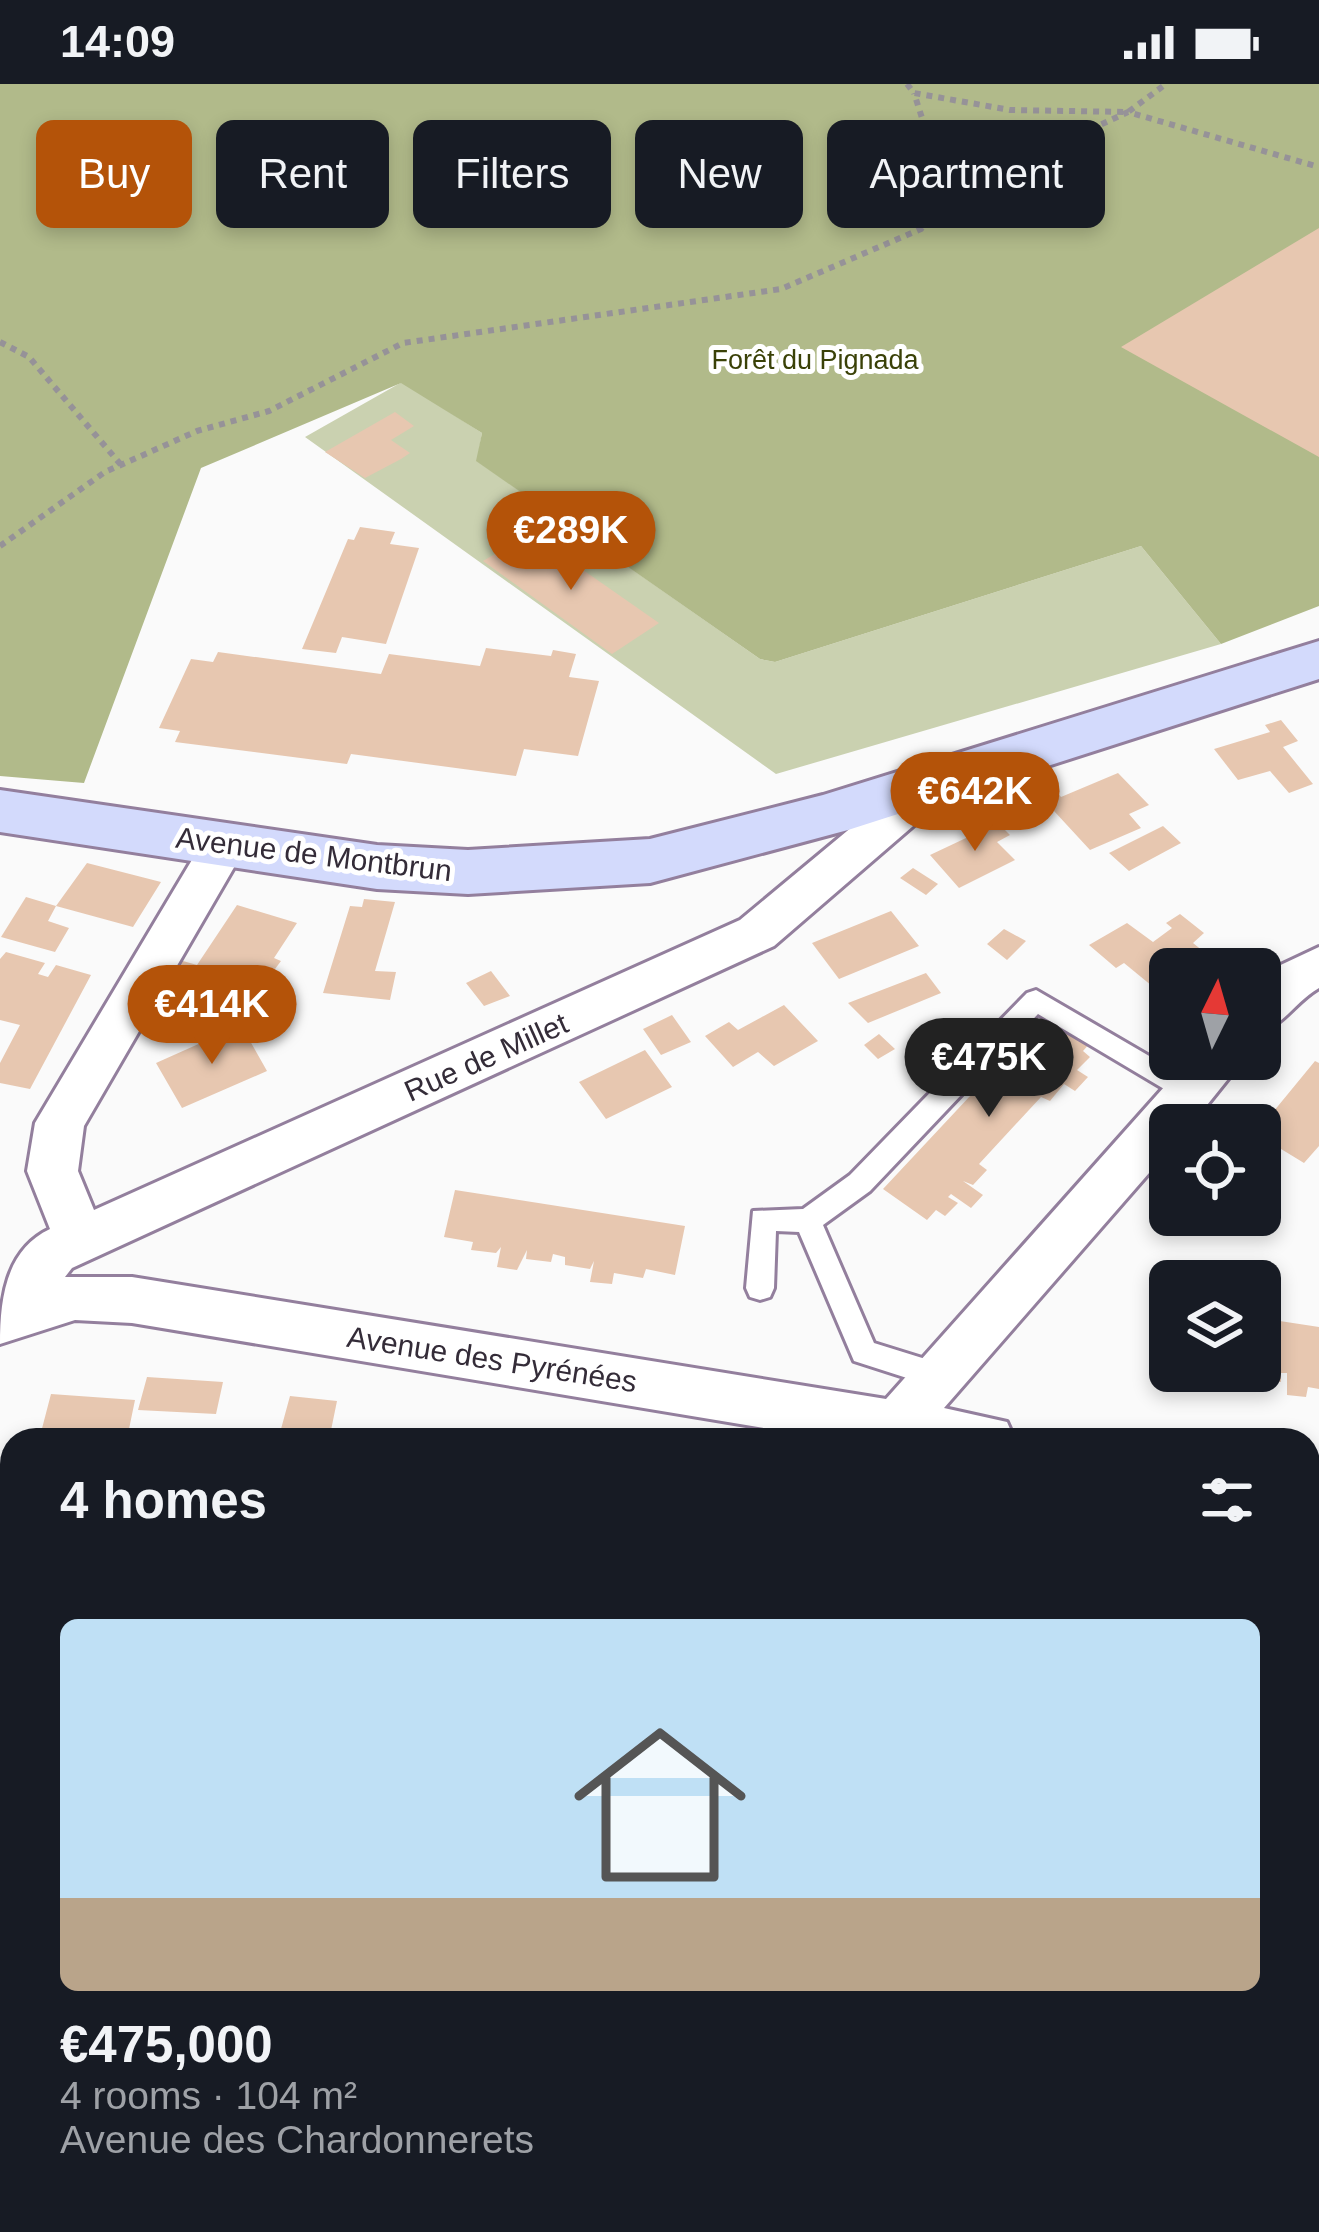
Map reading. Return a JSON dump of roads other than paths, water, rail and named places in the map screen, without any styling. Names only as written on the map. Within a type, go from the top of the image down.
[{"type":"street","name":"Avenue de Montbrun","points":[[0,811],[377,867],[468,872],[570,868],[689,852],[827,815],[1319,660]]},
{"type":"street","name":"Rue de Millet","points":[[14,1315],[53,1252],[757,933],[940,778]]},
{"type":"street","points":[[83,1238],[58,1198],[49,1161],[60,1123],[224,845]]},
{"type":"street","points":[[1281,990],[1319,965]]},
{"type":"street","points":[[899,1425],[1201,1080]]},
{"type":"street","name":"Avenue des Pyrénées","points":[[14,1315],[75,1297],[132,1300],[917,1428]]},
{"type":"lane","points":[[760,1288],[763,1219],[808,1221],[860,1184],[1036,1000],[1149,1050]]},
{"type":"lane","points":[[808,1221],[863,1352],[938,1376]]},
{"type":"park label","name":"Forêt du Pignada","points":[[815,360]]}]
